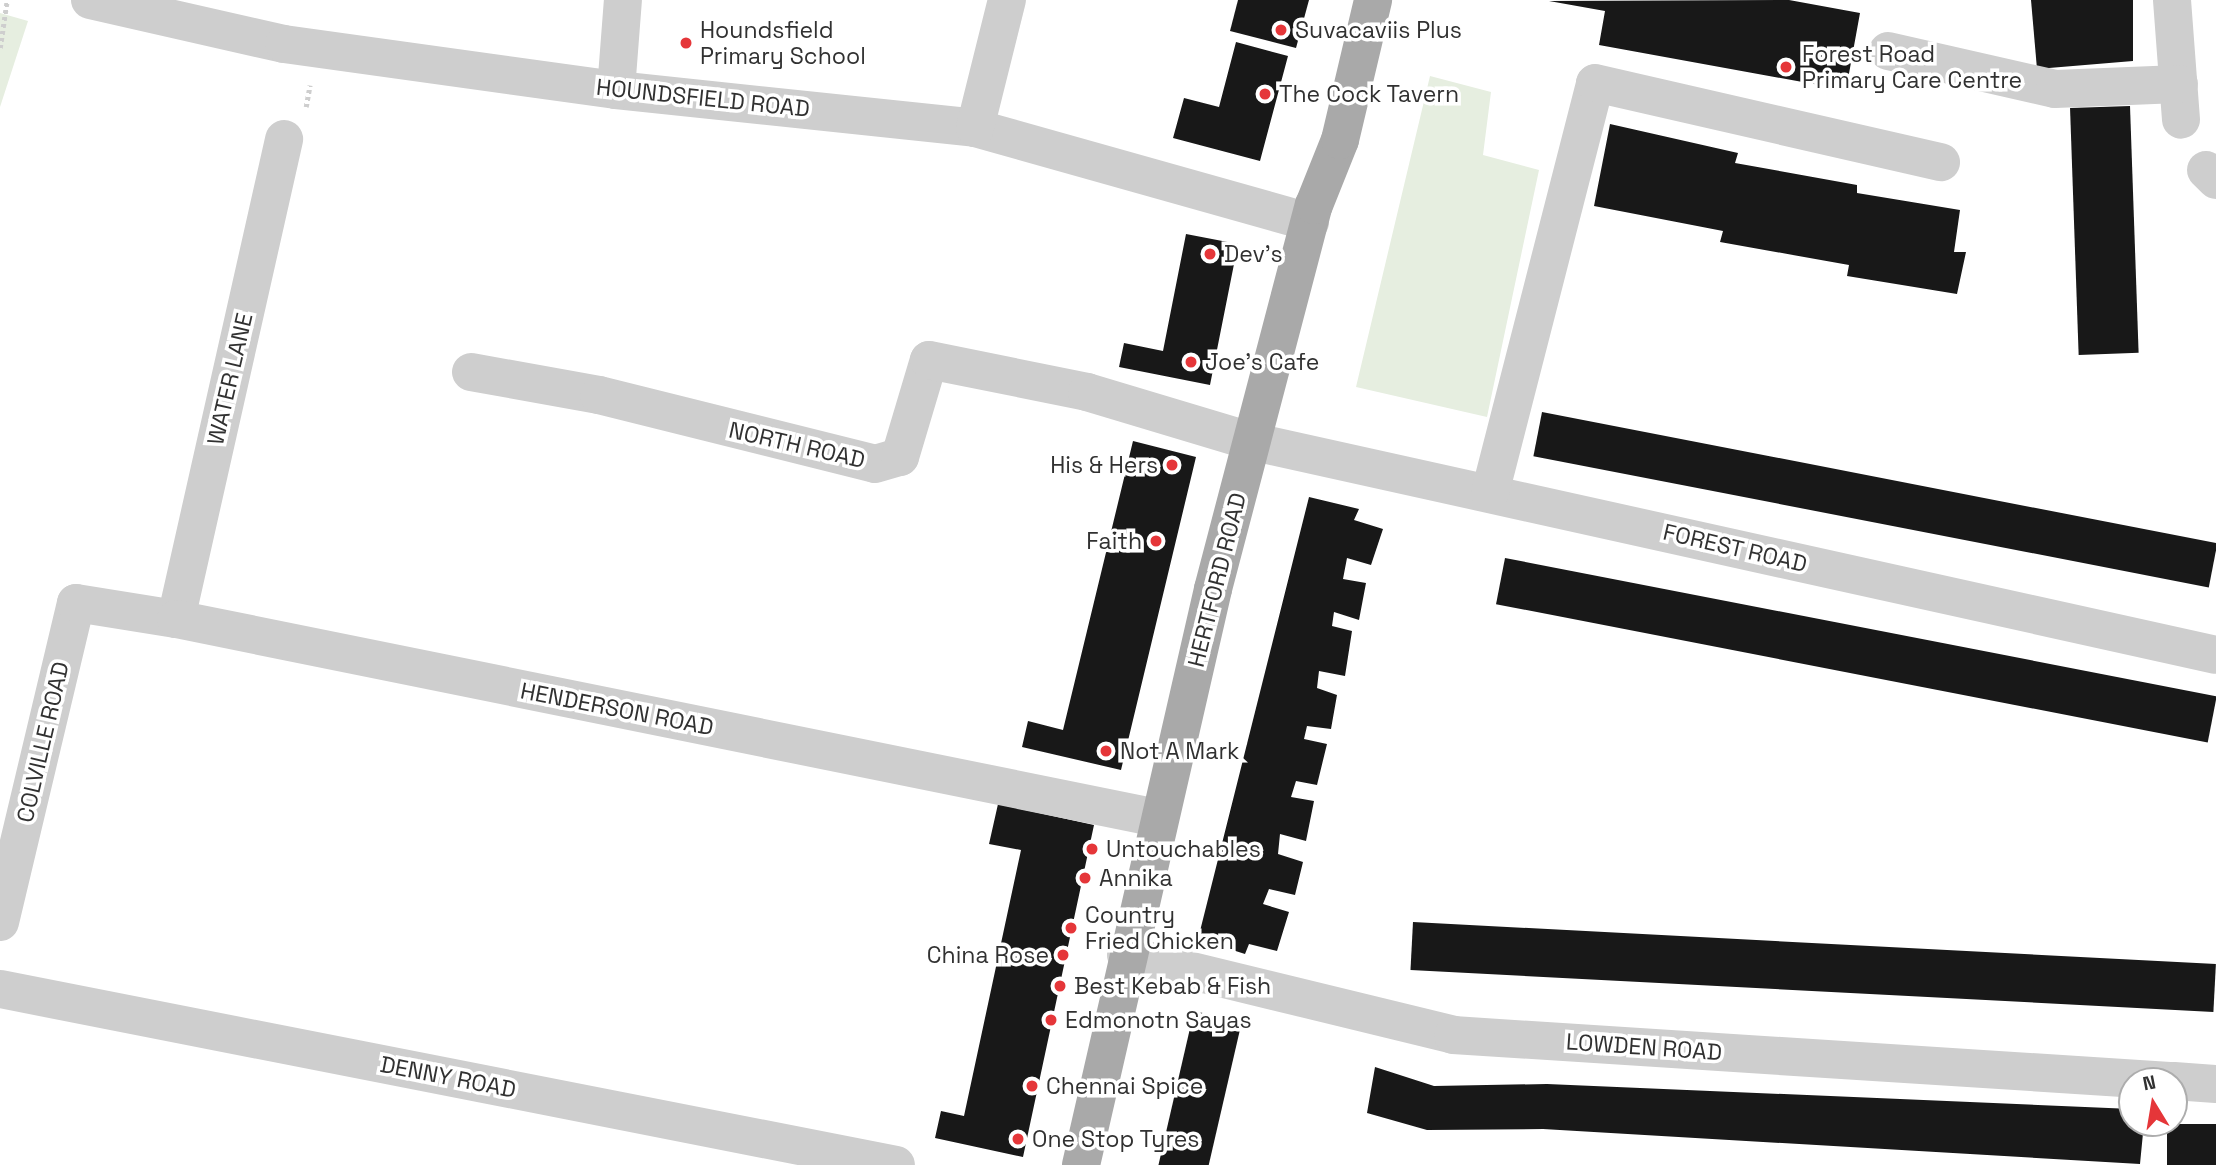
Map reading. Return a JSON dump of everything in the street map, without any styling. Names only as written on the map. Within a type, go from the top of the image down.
[{"type":"main road","name":"HERTFORD ROAD","points":[[1081,1165],[1126,955],[1213,589],[1310,222],[1340,140],[1373,0]]},
{"type":"street","name":"HOUNDSFIELD ROAD","points":[[90,0],[316,48],[616,90],[975,128],[1310,222]]},
{"type":"street","points":[[616,90],[622,0]]},
{"type":"street","points":[[975,128],[1007,0]]},
{"type":"street","points":[[1888,51],[2055,89],[2180,102],[2172,0]]},
{"type":"street","points":[[1490,493],[1595,83],[1941,162]]},
{"type":"street","name":"WATER LANE","points":[[176,619],[284,139]]},
{"type":"street","name":"NORTH ROAD","points":[[471,372],[599,396],[875,464],[900,457],[929,360],[1087,392],[1254,442]]},
{"type":"street","name":"FOREST ROAD","points":[[1254,442],[2216,655]]},
{"type":"street","name":"HENDERSON ROAD","points":[[76,603],[176,619],[1158,818]]},
{"type":"street","name":"COLVILLE ROAD","points":[[0,922],[76,603]]},
{"type":"street","name":"LOWDEN ROAD","points":[[1126,955],[1453,1035],[2118,1078]]},
{"type":"street","name":"DENNY ROAD","points":[[0,989],[896,1165]]},
{"type":"street","name":"LOWDEN ROAD","points":[[2188,1082],[2216,1084]]},
{"type":"path","points":[[0,48],[7,0]]},
{"type":"path","points":[[284,139],[300,140],[316,48]]},
{"type":"shaded area","points":[[0,13],[28,21],[0,107]]},
{"type":"shaded area","points":[[1430,76],[1491,92],[1483,155],[1539,170],[1487,417],[1356,387]]},
{"type":"building","points":[[1238,0],[1309,0],[1296,48],[1230,31]]},
{"type":"building","name":"Forest Road Primary Care Centre","points":[[1789,0],[1860,13],[1846,90],[1599,45],[1605,11],[1549,1]]},
{"type":"building","points":[[2031,0],[2133,0],[2133,61],[2037,69]]},
{"type":"building","points":[[1236,42],[1288,56],[1260,161],[1173,138],[1184,98],[1219,107]]},
{"type":"building","points":[[2130,106],[2139,353],[2079,355],[2070,108]]},
{"type":"building","points":[[1610,124],[1738,153],[1735,163],[1857,185],[1857,193],[1960,210],[1954,252],[1966,252],[1957,294],[1847,276],[1849,265],[1720,242],[1723,231],[1594,206]]},
{"type":"building","points":[[1186,234],[1238,244],[1210,385],[1119,367],[1124,343],[1163,351]]},
{"type":"building","points":[[1542,412],[2216,543],[2209,587],[1533,456]]},
{"type":"building","points":[[1133,441],[1196,457],[1121,770],[1022,747],[1028,721],[1063,730]]},
{"type":"building","points":[[1309,497],[1359,509],[1354,520],[1383,529],[1371,565],[1347,558],[1343,579],[1366,583],[1359,620],[1334,612],[1332,626],[1352,631],[1345,676],[1319,671],[1317,688],[1337,695],[1331,729],[1307,726],[1304,739],[1327,744],[1317,785],[1296,781],[1291,797],[1314,801],[1306,841],[1280,834],[1278,854],[1303,862],[1295,895],[1269,889],[1263,904],[1289,912],[1277,951],[1249,944],[1245,954],[1198,939]]},
{"type":"building","points":[[1505,558],[2216,696],[2208,742],[1496,604]]},
{"type":"building","points":[[998,804],[1094,825],[1023,1157],[935,1138],[941,1111],[964,1116],[1021,850],[989,844]]},
{"type":"building","points":[[1413,922],[2216,964],[2213,1012],[1410,970]]},
{"type":"building","points":[[1194,1011],[1242,1022],[1209,1165],[1158,1165]]},
{"type":"building","points":[[1375,1067],[1434,1086],[1547,1084],[2118,1108],[2118,1137],[2143,1137],[2140,1164],[1543,1129],[1427,1130],[1367,1113]]},
{"type":"building","points":[[2188,1124],[2216,1124],[2216,1165],[2167,1165],[2167,1137],[2188,1137]]},
{"type":"place","name":"Suvacaviis Plus","points":[[1281,30]]},
{"type":"place","name":"Houndsfield Primary School","points":[[686,43]]},
{"type":"place","name":"Forest Road Primary Care Centre","points":[[1786,67]]},
{"type":"place","name":"The Cock Tavern","points":[[1265,94]]},
{"type":"place","name":"Dev's","points":[[1210,254]]},
{"type":"place","name":"Joe's Cafe","points":[[1191,362]]},
{"type":"place","name":"His & Hers","points":[[1172,465]]},
{"type":"place","name":"Faith","points":[[1156,541]]},
{"type":"place","name":"Not A Mark","points":[[1106,751]]},
{"type":"place","name":"Untouchables","points":[[1092,849]]},
{"type":"place","name":"Annika","points":[[1085,878]]},
{"type":"place","name":"Country Fried Chicken","points":[[1071,928]]},
{"type":"place","name":"China Rose","points":[[1063,955]]},
{"type":"place","name":"Best Kebab & Fish","points":[[1060,986]]},
{"type":"place","name":"Edmonotn Sayas","points":[[1051,1020]]},
{"type":"place","name":"Chennai Spice","points":[[1032,1086]]},
{"type":"place","name":"One Stop Tyres","points":[[1018,1139]]}]
